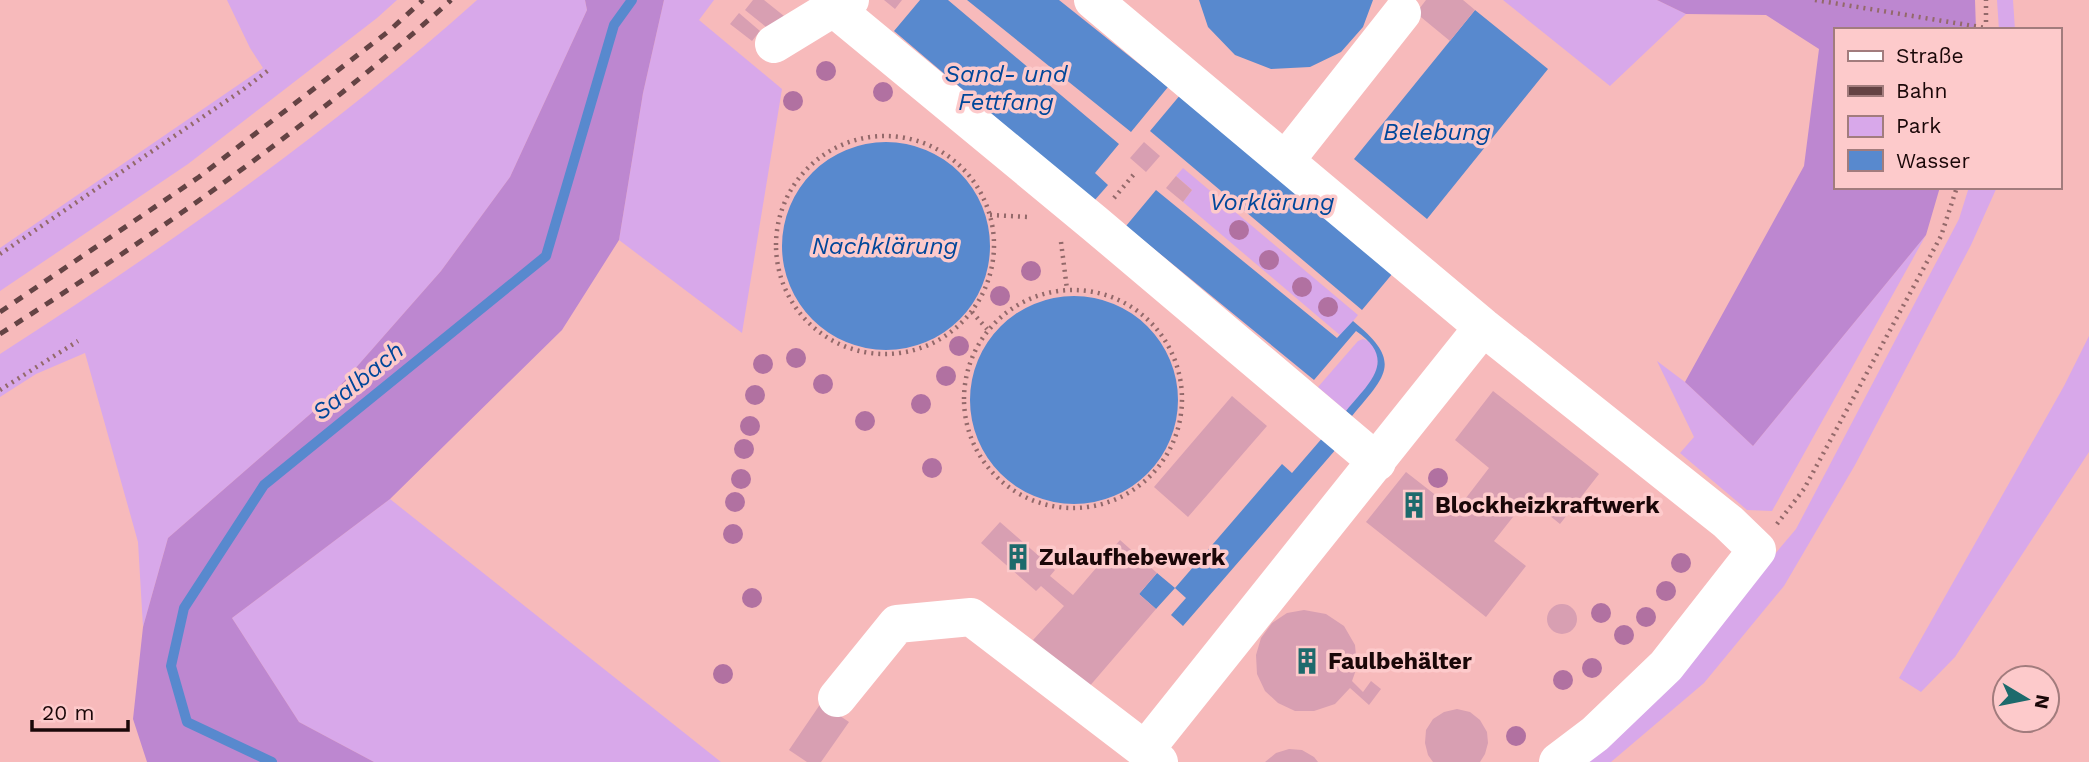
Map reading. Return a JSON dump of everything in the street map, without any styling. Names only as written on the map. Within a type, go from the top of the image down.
[{"type":"street","points":[[1093,0],[1483,327],[1728,522],[1757,550],[1666,666],[1595,734],[1558,762]]},
{"type":"street","points":[[774,44],[837,5],[1377,461]]},
{"type":"street","points":[[1285,161],[1402,13]]},
{"type":"street","points":[[837,698],[897,624],[971,617],[1152,756],[1483,327]]},
{"type":"path","points":[[1815,0],[1980,28]]},
{"type":"path","points":[[1986,0],[1986,28]]},
{"type":"path","points":[[0,254],[270,69]]},
{"type":"path","points":[[884,134],[932,144],[955,158],[986,200],[995,238],[991,277],[972,312],[941,340],[901,354],[860,352],[822,335],[793,306],[777,267],[778,218],[799,175],[837,145],[884,134]]},
{"type":"path","points":[[1757,550],[1811,477],[1941,236],[1955,189]]},
{"type":"path","points":[[990,215],[1031,217]]},
{"type":"path","points":[[1059,230],[1067,289]]},
{"type":"path","points":[[1067,289],[1120,299],[1143,313],[1174,354],[1184,393],[1179,432],[1161,467],[1129,495],[1090,508],[1048,507],[1010,490],[981,460],[965,421],[966,373],[988,329],[1026,299],[1067,289]]},
{"type":"path","points":[[972,312],[988,329]]},
{"type":"path","points":[[0,390],[78,341]]},
{"type":"green space","points":[[227,0],[397,0],[188,164],[0,291],[0,248],[263,68],[250,48]]},
{"type":"green space","points":[[477,0],[585,0],[587,10],[510,177],[441,271],[331,396],[168,538],[143,627],[138,542],[85,353],[36,374],[0,397],[0,354],[124,272],[246,186],[364,96]]},
{"type":"green space","points":[[664,0],[714,0],[699,20],[782,89],[742,333],[619,240],[643,93]]},
{"type":"green space","points":[[1503,0],[1657,0],[1686,14],[1610,86]]},
{"type":"green space","points":[[1997,0],[2013,0],[2015,28],[1999,28]]},
{"type":"green space","points":[[1183,168],[1358,315],[1341,336],[1183,202],[1192,190],[1176,176]]},
{"type":"green space","points":[[1968,189],[1996,189],[1971,245],[1855,465],[1784,586],[1704,683],[1611,762],[1577,762],[1753,580],[1796,529],[1959,219]]},
{"type":"green space","points":[[1926,235],[1772,511],[1747,510],[1680,453],[1694,437],[1657,361],[1685,382],[1753,446]]},
{"type":"green space","points":[[2089,336],[2089,452],[1955,657],[1921,692],[1899,678],[2064,386]]},
{"type":"green space","points":[[1363,339],[1370,342],[1378,358],[1375,375],[1346,411],[1318,387],[1358,341]]},
{"type":"green space","points":[[390,499],[721,762],[374,762],[299,722],[232,618]]},
{"type":"shaded area","points":[[585,0],[664,0],[643,93],[619,240],[562,330],[390,499],[232,618],[299,722],[374,762],[147,762],[133,719],[143,627],[168,538],[331,396],[441,271],[510,177],[587,10]]},
{"type":"shaded area","points":[[1657,0],[1975,0],[1976,28],[1834,28],[1834,189],[1939,189],[1926,235],[1753,446],[1685,382],[1804,166],[1819,49],[1766,15],[1686,14]]},
{"type":"water","name":"Sand- und Fettfang","points":[[920,0],[948,0],[1119,144],[1095,173],[1108,185],[1094,201],[894,31]]},
{"type":"water","points":[[967,0],[1059,0],[1168,87],[1131,132]]},
{"type":"water","points":[[1199,0],[1373,0],[1363,27],[1341,52],[1310,67],[1271,69],[1235,55],[1208,27]]},
{"type":"water","name":"Belebung","points":[[1475,10],[1548,69],[1427,219],[1354,159]]},
{"type":"water","name":"Vorklärung","points":[[1181,94],[1393,273],[1362,310],[1150,131]]},
{"type":"water","name":"Nachklärung","points":[[886,142],[926,150],[959,173],[982,206],[990,246],[982,286],[959,319],[926,342],[886,350],[846,342],[813,319],[790,286],[782,246],[790,206],[813,173],[846,150]]},
{"type":"water","points":[[1156,190],[1337,338],[1353,321],[1369,335],[1384,358],[1384,368],[1374,389],[1352,416],[1346,411],[1376,371],[1376,352],[1369,342],[1356,331],[1314,380],[1126,226]]},
{"type":"water","points":[[1074,296],[1114,304],[1147,327],[1170,360],[1178,400],[1170,440],[1147,473],[1114,496],[1074,504],[1034,496],[1001,473],[978,440],[970,400],[978,360],[1001,327],[1034,304]]},
{"type":"water","points":[[1324,436],[1337,448],[1183,626],[1171,615],[1186,598],[1175,588],[1282,464],[1292,473]]},
{"type":"water","points":[[1157,573],[1175,588],[1156,609],[1139,594]]},
{"type":"building","points":[[753,0],[764,0],[784,16],[771,31],[745,10]]},
{"type":"building","points":[[884,0],[902,0],[895,9]]},
{"type":"building","points":[[1426,0],[1463,0],[1475,10],[1450,41],[1416,13]]},
{"type":"building","points":[[739,13],[760,31],[752,41],[730,24]]},
{"type":"building","points":[[1144,142],[1160,156],[1146,172],[1130,158]]},
{"type":"building","points":[[1176,176],[1192,190],[1183,202],[1166,188]]},
{"type":"building","name":"Blockheizkraftwerk","points":[[1493,391],[1599,474],[1560,524],[1528,498],[1494,541],[1526,566],[1486,617],[1366,522],[1406,472],[1456,511],[1489,468],[1455,440]]},
{"type":"building","points":[[1232,396],[1267,426],[1188,517],[1154,487]]},
{"type":"building","points":[[1000,522],[1055,570],[1050,576],[1073,595],[1120,540],[1157,573],[1139,594],[1156,609],[1088,688],[1033,640],[1064,606],[1041,586],[1036,591],[981,543]]},
{"type":"building","points":[[1562,604],[1568,605],[1576,613],[1576,625],[1568,633],[1562,634],[1556,633],[1548,625],[1547,619],[1548,613],[1556,605]]},
{"type":"building","name":"Faulbehälter","points":[[1304,610],[1326,614],[1344,626],[1355,645],[1357,667],[1352,681],[1363,692],[1371,681],[1381,689],[1369,705],[1350,688],[1335,704],[1314,711],[1295,711],[1278,703],[1265,691],[1257,674],[1256,655],[1261,638],[1272,623],[1287,613]]},
{"type":"building","points":[[821,703],[849,722],[821,762],[807,762],[789,750]]},
{"type":"building","points":[[1457,709],[1470,712],[1480,720],[1487,732],[1485,754],[1480,762],[1433,762],[1425,743],[1426,730],[1433,719],[1444,712]]},
{"type":"building","points":[[1289,749],[1302,750],[1318,762],[1265,762],[1276,753]]},
{"type":"waterway","name":"Saalbach","points":[[272,762],[187,722],[171,666],[184,608],[264,485],[546,256],[614,25],[632,0]]},
{"type":"railway","points":[[0,312],[199,177],[389,31],[423,0]]},
{"type":"railway","points":[[0,334],[175,218],[289,134],[345,91],[451,0]]},
{"type":"place","name":"Blockheizkraftwerk","points":[[1414,505]]},
{"type":"place","name":"Zulaufhebewerk","points":[[1018,557]]},
{"type":"place","name":"Faulbehälter","points":[[1307,661]]}]
